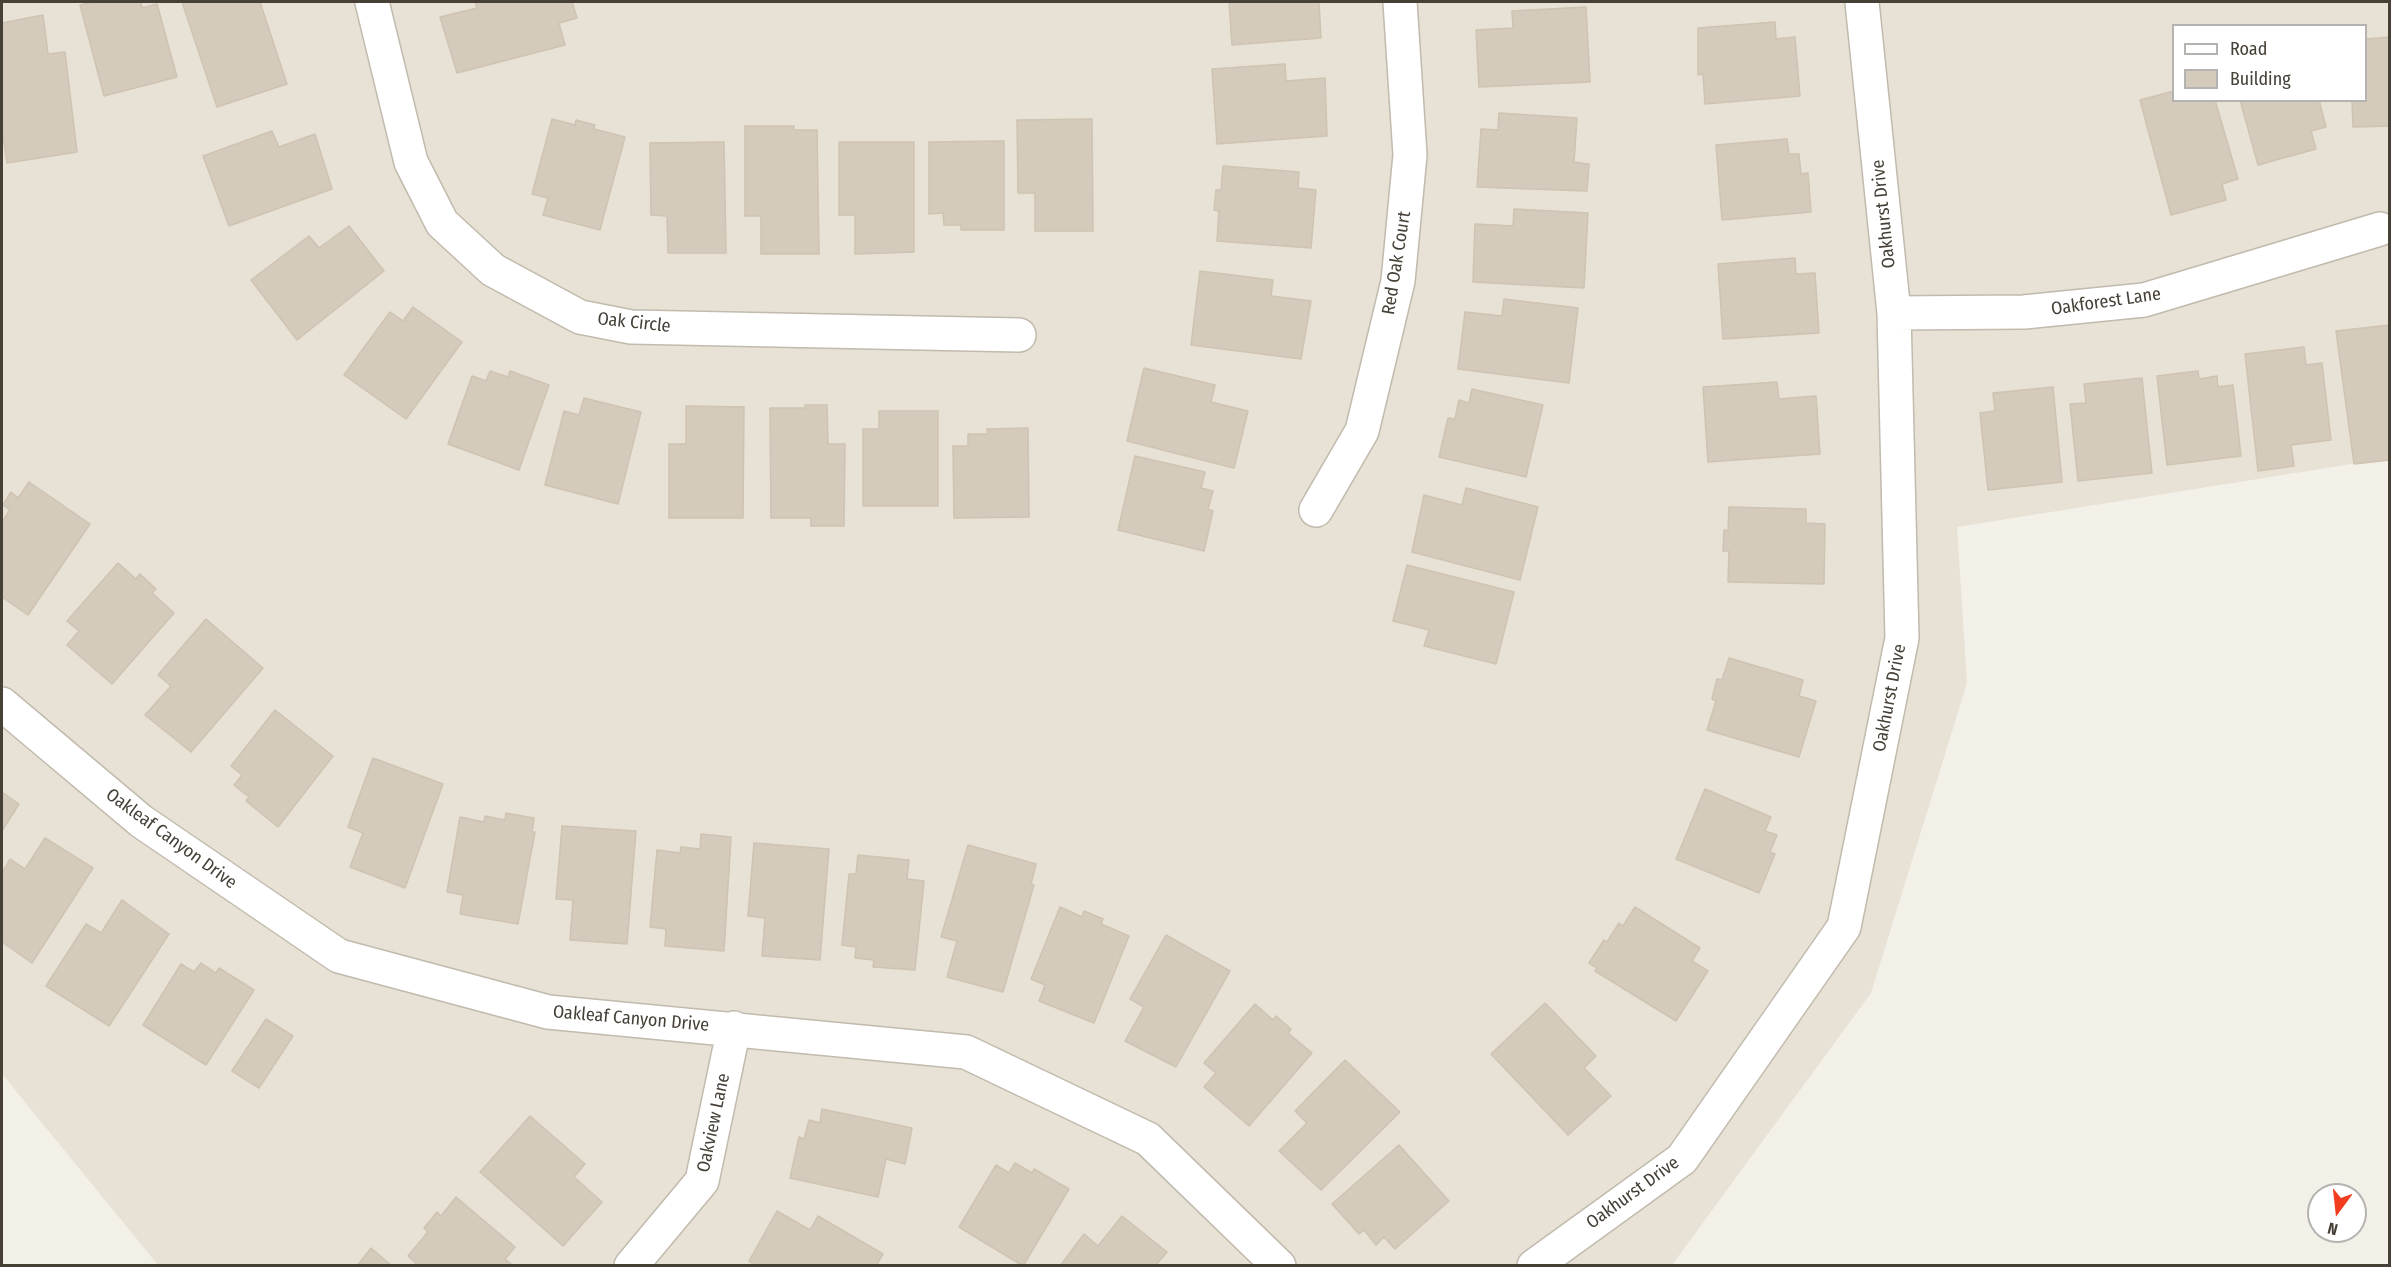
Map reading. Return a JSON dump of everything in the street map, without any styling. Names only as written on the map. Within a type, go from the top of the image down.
[{"type":"street","name":"Oak Circle","points":[[372,2],[411,162],[442,223],[493,270],[580,317],[631,327],[1019,335]]},
{"type":"street","name":"Red Oak Court","points":[[1316,510],[1362,431],[1398,281],[1410,155],[1400,2]]},
{"type":"street","name":"Oakhurst Drive","points":[[1534,1266],[1682,1159],[1845,927],[1902,638],[1894,313],[1862,2]]},
{"type":"street","name":"Oakforest Lane","points":[[1894,313],[2024,312],[2144,300],[2380,229]]},
{"type":"street","name":"Oakleaf Canyon Drive","points":[[2,705],[141,821],[339,956],[548,1012],[966,1052],[1148,1139],[1279,1266]]},
{"type":"street","name":"Oakview Lane","points":[[631,1266],[702,1181],[734,1028]]},
{"type":"shaded area","points":[[2,2],[2389,2],[2389,458],[1957,527],[1967,683],[1871,993],[1672,1265],[158,1265],[2,1074]]},
{"type":"building","points":[[94,2],[141,2],[142,8],[157,4],[177,77],[104,96],[80,5]]},
{"type":"building","points":[[182,2],[260,2],[287,84],[217,107]]},
{"type":"building","points":[[475,2],[572,2],[577,18],[559,23],[565,45],[457,73],[440,17],[477,8]]},
{"type":"building","points":[[1229,2],[1319,2],[1321,38],[1232,45]]},
{"type":"building","points":[[1586,7],[1590,82],[1479,87],[1476,30],[1513,28],[1512,11]]},
{"type":"building","points":[[43,15],[48,54],[65,52],[77,152],[7,163],[2,128],[2,23]]},
{"type":"building","points":[[1775,22],[1776,39],[1795,37],[1800,96],[1705,104],[1703,74],[1698,75],[1698,28]]},
{"type":"building","points":[[2390,37],[2390,126],[2353,127],[2352,102],[2367,102],[2367,39]]},
{"type":"building","points":[[1285,64],[1286,81],[1325,78],[1327,136],[1217,144],[1212,69]]},
{"type":"building","points":[[2172,92],[2172,102],[2216,102],[2238,179],[2222,184],[2226,200],[2171,215],[2140,100]]},
{"type":"building","points":[[2241,102],[2320,102],[2326,127],[2311,131],[2316,149],[2258,165]]},
{"type":"building","points":[[1499,113],[1577,118],[1574,162],[1589,164],[1587,191],[1477,187],[1481,129],[1498,130]]},
{"type":"building","points":[[552,119],[575,125],[576,120],[595,125],[594,129],[625,137],[600,230],[543,215],[548,198],[532,194]]},
{"type":"building","points":[[1092,119],[1093,231],[1035,231],[1035,193],[1018,193],[1017,120]]},
{"type":"building","points":[[745,126],[794,126],[794,130],[817,130],[819,254],[761,254],[761,216],[745,216]]},
{"type":"building","points":[[272,131],[279,147],[315,134],[332,189],[229,226],[203,156]]},
{"type":"building","points":[[1787,139],[1789,154],[1799,154],[1801,174],[1808,173],[1811,212],[1722,220],[1716,145]]},
{"type":"building","points":[[1004,141],[1004,230],[961,230],[961,225],[944,225],[943,213],[929,214],[929,142]]},
{"type":"building","points":[[724,142],[726,253],[668,253],[667,216],[651,215],[650,143]]},
{"type":"building","points":[[839,142],[914,142],[914,252],[855,254],[855,215],[839,215]]},
{"type":"building","points":[[1223,166],[1299,172],[1298,188],[1316,190],[1311,248],[1217,241],[1219,211],[1214,210],[1216,190],[1221,190]]},
{"type":"building","points":[[1514,209],[1588,213],[1584,288],[1473,282],[1475,224],[1513,226]]},
{"type":"building","points":[[349,226],[384,271],[297,340],[251,280],[309,236],[319,248]]},
{"type":"building","points":[[1795,258],[1796,274],[1815,273],[1819,333],[1723,339],[1718,264]]},
{"type":"building","points":[[1200,271],[1273,280],[1271,296],[1311,301],[1301,359],[1191,345]]},
{"type":"building","points":[[1504,299],[1578,308],[1569,383],[1458,369],[1465,312],[1502,316]]},
{"type":"building","points":[[413,307],[462,342],[406,419],[344,375],[390,312],[403,321]]},
{"type":"building","points":[[2390,325],[2390,460],[2354,464],[2336,331]]},
{"type":"building","points":[[2304,347],[2306,365],[2322,363],[2331,440],[2291,445],[2294,466],[2258,471],[2245,354]]},
{"type":"building","points":[[1144,368],[1215,385],[1211,402],[1248,411],[1234,468],[1127,441]]},
{"type":"building","points":[[490,371],[508,377],[510,371],[549,385],[519,470],[448,444],[472,376],[486,381]]},
{"type":"building","points":[[2198,371],[2199,379],[2217,376],[2218,387],[2233,385],[2241,456],[2167,465],[2157,376]]},
{"type":"building","points":[[2142,378],[2152,473],[2078,481],[2070,404],[2086,403],[2084,384]]},
{"type":"building","points":[[1777,382],[1779,399],[1816,396],[1820,454],[1708,462],[1703,387]]},
{"type":"building","points":[[2053,387],[2062,482],[1988,490],[1980,413],[1995,411],[1993,393]]},
{"type":"building","points":[[1472,389],[1543,405],[1526,477],[1439,457],[1448,418],[1455,419],[1459,400],[1469,403]]},
{"type":"building","points":[[584,398],[641,412],[618,504],[545,485],[564,411],[579,415]]},
{"type":"building","points":[[805,405],[827,405],[828,444],[845,444],[844,526],[811,526],[811,518],[771,518],[770,408],[805,408]]},
{"type":"building","points":[[686,406],[744,407],[743,518],[669,518],[669,444],[686,444]]},
{"type":"building","points":[[879,411],[938,411],[938,506],[863,506],[863,429],[879,429]]},
{"type":"building","points":[[1028,428],[1029,517],[954,518],[953,446],[968,446],[968,434],[988,434],[987,429]]},
{"type":"building","points":[[1135,456],[1205,472],[1201,488],[1213,491],[1208,509],[1213,511],[1204,551],[1118,530]]},
{"type":"building","points":[[29,482],[90,524],[28,615],[2,597],[2,522],[10,510],[3,505],[11,492],[18,498]]},
{"type":"building","points":[[1466,488],[1538,507],[1520,580],[1412,552],[1424,495],[1462,505]]},
{"type":"building","points":[[1729,507],[1806,509],[1806,523],[1825,524],[1824,584],[1728,582],[1729,551],[1723,551],[1724,530],[1728,531]]},
{"type":"building","points":[[118,563],[136,579],[140,574],[156,589],[152,593],[174,613],[112,684],[67,645],[79,631],[67,621]]},
{"type":"building","points":[[1407,565],[1514,592],[1496,664],[1424,646],[1429,630],[1393,621]]},
{"type":"building","points":[[206,619],[263,668],[191,752],[145,715],[171,686],[158,675]]},
{"type":"building","points":[[1729,658],[1803,680],[1799,696],[1816,701],[1799,757],[1707,730],[1716,701],[1712,699],[1717,679],[1722,680]]},
{"type":"building","points":[[275,710],[333,756],[278,827],[246,801],[249,797],[234,785],[242,775],[231,766]]},
{"type":"building","points":[[373,758],[443,784],[405,888],[350,867],[363,833],[348,827]]},
{"type":"building","points":[[1705,789],[1771,817],[1765,831],[1777,835],[1770,852],[1775,854],[1759,893],[1676,859]]},
{"type":"building","points":[[2,792],[19,804],[2,831]]},
{"type":"building","points":[[506,813],[534,818],[532,832],[535,832],[518,924],[460,914],[463,895],[447,892],[460,817],[484,822],[485,816],[505,820]]},
{"type":"building","points":[[562,826],[636,831],[627,944],[570,940],[573,900],[556,899]]},
{"type":"building","points":[[701,834],[731,837],[724,951],[665,946],[666,929],[650,927],[657,850],[680,853],[681,847],[700,849]]},
{"type":"building","points":[[45,838],[93,868],[32,963],[2,942],[2,873],[10,859],[25,869]]},
{"type":"building","points":[[754,843],[829,849],[820,960],[762,956],[765,918],[748,916]]},
{"type":"building","points":[[968,845],[1036,864],[1031,884],[1034,885],[1003,992],[947,977],[957,941],[941,937]]},
{"type":"building","points":[[858,855],[909,860],[907,879],[924,881],[915,970],[873,967],[874,960],[855,958],[856,947],[842,945],[849,874],[856,874]]},
{"type":"building","points":[[122,900],[169,934],[109,1026],[46,986],[86,924],[101,933]]},
{"type":"building","points":[[1060,907],[1082,917],[1084,911],[1103,919],[1101,924],[1129,936],[1094,1023],[1039,1001],[1045,985],[1031,979]]},
{"type":"building","points":[[1635,907],[1700,948],[1692,961],[1708,971],[1676,1021],[1595,971],[1597,968],[1589,963],[1604,940],[1607,942],[1619,923],[1623,926]]},
{"type":"building","points":[[1166,935],[1230,971],[1176,1067],[1125,1041],[1144,1007],[1130,999]]},
{"type":"building","points":[[201,963],[216,973],[219,968],[254,990],[206,1065],[143,1025],[181,964],[194,972]]},
{"type":"building","points":[[1545,1003],[1596,1056],[1584,1068],[1611,1096],[1568,1135],[1491,1054]]},
{"type":"building","points":[[1255,1004],[1273,1020],[1276,1016],[1291,1029],[1288,1033],[1312,1053],[1249,1126],[1204,1087],[1216,1073],[1204,1063]]},
{"type":"building","points":[[266,1019],[293,1036],[259,1088],[232,1071]]},
{"type":"building","points":[[1345,1060],[1400,1112],[1321,1190],[1279,1151],[1307,1123],[1295,1111]]},
{"type":"building","points":[[822,1109],[912,1128],[905,1164],[886,1159],[878,1197],[790,1178],[799,1137],[804,1139],[809,1120],[820,1123]]},
{"type":"building","points":[[530,1116],[585,1164],[574,1177],[602,1202],[563,1246],[480,1172]]},
{"type":"building","points":[[1399,1145],[1449,1201],[1395,1249],[1384,1237],[1376,1245],[1364,1230],[1359,1234],[1332,1204]]},
{"type":"building","points":[[1015,1163],[1032,1173],[1034,1169],[1069,1189],[1023,1266],[959,1227],[996,1165],[1009,1173]]},
{"type":"building","points":[[456,1197],[515,1247],[505,1259],[513,1266],[419,1266],[408,1256],[428,1232],[424,1228],[437,1212],[441,1216]]},
{"type":"building","points":[[777,1211],[810,1230],[818,1216],[883,1254],[876,1266],[756,1266],[749,1261]]},
{"type":"building","points":[[1122,1216],[1167,1252],[1155,1266],[1060,1266],[1084,1234],[1098,1246]]},
{"type":"building","points":[[371,1248],[392,1266],[357,1266]]}]
